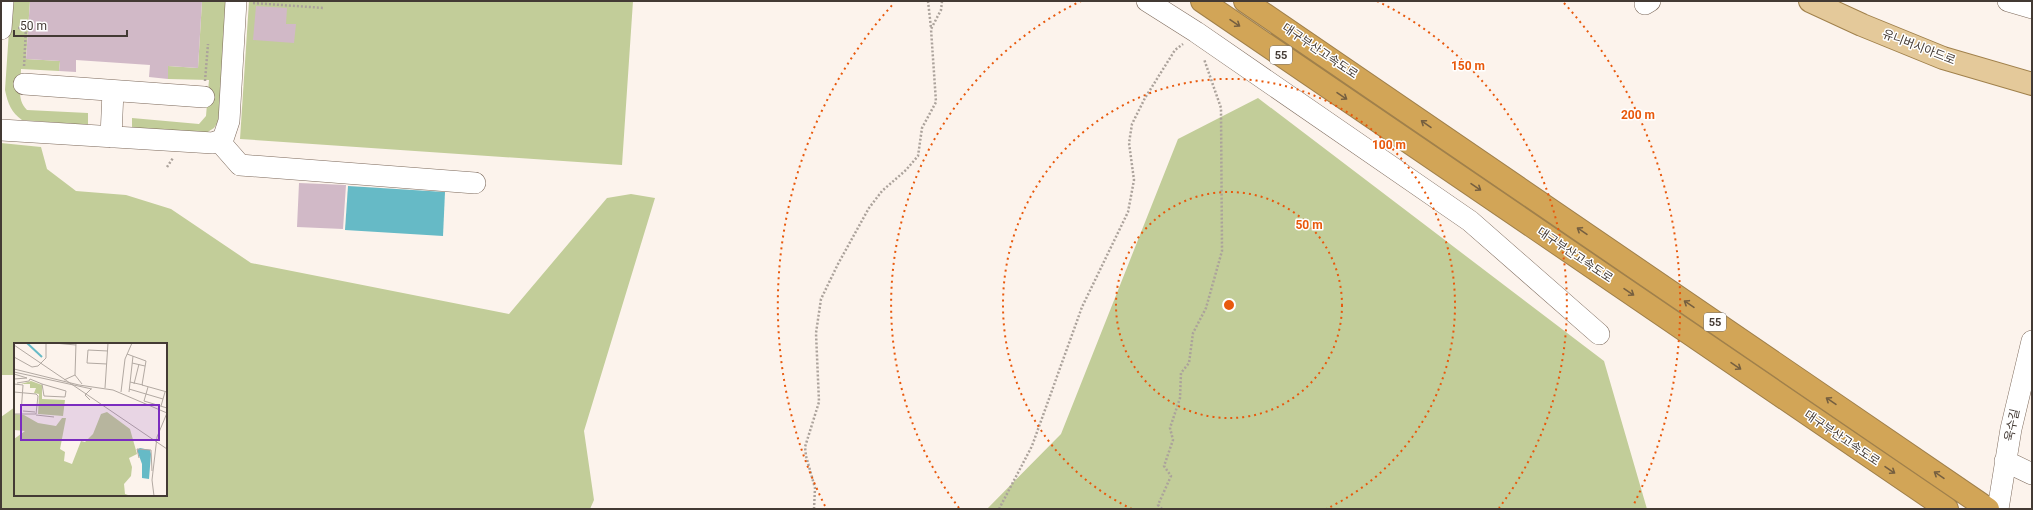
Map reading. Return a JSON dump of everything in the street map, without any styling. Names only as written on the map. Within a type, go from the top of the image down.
[{"type":"highway","name":"대구부산고속도로","points":[[1202,1],[1947,509]]},
{"type":"highway","name":"대구부산고속도로","points":[[1245,1],[1988,509]]},
{"type":"main road","name":"유니버시아드로","points":[[1810,1],[1862,25],[1943,58],[2032,84]]},
{"type":"street","points":[[1,28],[3,1]]},
{"type":"street","points":[[1,130],[214,143],[223,139],[228,121],[236,1]]},
{"type":"street","points":[[1147,1],[1196,32],[1470,222],[1600,334]]},
{"type":"street","points":[[2008,1],[2032,8]]},
{"type":"street","points":[[24,84],[204,97]]},
{"type":"street","points":[[111,137],[113,91]]},
{"type":"street","points":[[219,141],[240,165],[475,183]]},
{"type":"street","name":"욱수길","points":[[1998,509],[2005,461],[2024,368],[2032,341]]},
{"type":"street","points":[[2005,461],[2032,474]]},
{"type":"path","points":[[236,1],[324,8]]},
{"type":"path","points":[[814,509],[815,488],[805,447],[820,402],[816,333],[822,299],[838,264],[869,208],[882,191],[906,170],[918,156],[922,128],[936,102],[928,1]]},
{"type":"path","points":[[931,29],[941,10],[942,1]]},
{"type":"path","points":[[1,28],[26,28],[24,84]]},
{"type":"path","points":[[998,509],[1032,446],[1082,307],[1128,212],[1134,180],[1129,143],[1135,115],[1175,50],[1186,42],[1199,44],[1196,32]]},
{"type":"path","points":[[204,97],[208,44]]},
{"type":"path","points":[[1162,509],[1158,505],[1171,476],[1164,466],[1173,440],[1170,428],[1180,398],[1181,373],[1189,363],[1193,333],[1206,308],[1222,250],[1221,108],[1204,58]]},
{"type":"green space","points":[[11,1],[30,1],[26,59],[60,61],[59,71],[21,69],[20,96],[24,106],[27,110],[88,113],[88,125],[22,120],[13,111],[9,104],[5,90]]},
{"type":"green space","points":[[202,1],[230,1],[220,119],[214,128],[206,133],[132,129],[132,118],[199,124],[206,116],[209,80],[168,79],[168,66],[198,68]]},
{"type":"green space","points":[[249,1],[633,1],[622,165],[240,139]]},
{"type":"green space","points":[[1258,98],[1604,361],[1647,509],[987,509],[1061,434],[1178,139]]},
{"type":"green space","points":[[1,143],[41,147],[47,169],[76,191],[126,195],[171,209],[251,263],[509,314],[607,198],[631,194],[655,198],[584,431],[594,500],[590,509],[1,509],[1,417],[14,408],[14,496],[167,496],[167,343],[14,343],[14,375],[1,375]]},
{"type":"water","points":[[348,186],[445,192],[443,236],[345,230]]},
{"type":"building","points":[[30,1],[202,1],[198,68],[168,66],[168,79],[149,77],[150,65],[76,60],[76,72],[59,71],[60,61],[26,59]]},
{"type":"building","points":[[256,6],[287,8],[286,24],[296,24],[294,43],[253,40]]},
{"type":"building","points":[[299,183],[346,185],[343,229],[297,227]]}]
